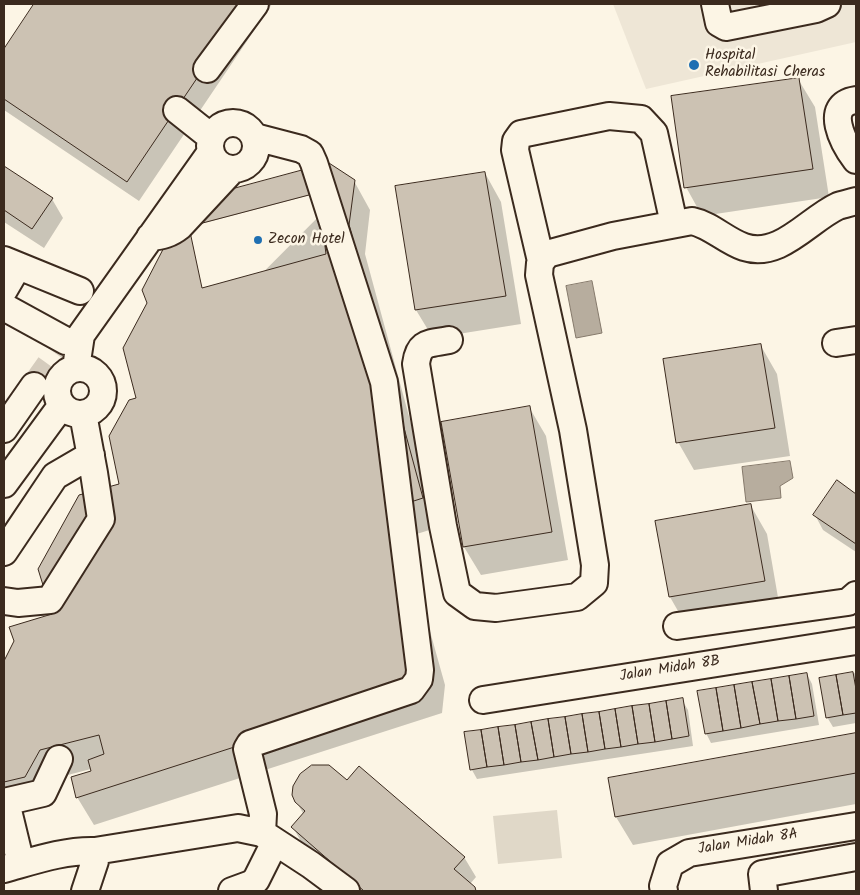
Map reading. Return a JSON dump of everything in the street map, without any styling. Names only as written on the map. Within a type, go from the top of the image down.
[{"type":"street","points":[[207,69],[255,4]]},
{"type":"street","points":[[715,4],[719,23],[726,27],[816,10],[825,4]]},
{"type":"street","points":[[856,100],[844,103],[838,111],[837,120],[846,147],[856,160]]},
{"type":"street","points":[[177,110],[211,145],[219,164],[233,169]]},
{"type":"street","points":[[449,340],[425,345],[418,352],[416,364],[443,526],[457,593],[475,606],[496,608],[577,597],[594,583],[595,565],[574,430],[539,275],[541,261],[515,150],[516,141],[521,134],[609,116],[641,119],[654,133],[674,224]]},
{"type":"street","points":[[76,368],[81,335],[150,238],[211,145],[215,131],[228,123],[236,123],[244,125],[255,137],[310,154],[384,382],[420,670],[419,679],[412,690],[250,744],[248,749],[268,838],[256,880],[251,884],[232,891]]},
{"type":"street","points":[[150,238],[164,236],[180,226],[233,169],[247,165],[255,153],[255,137]]},
{"type":"street","points":[[541,261],[547,254],[613,236],[692,221],[701,223],[744,247],[768,249],[788,239],[837,207],[856,201]]},
{"type":"street","points":[[4,290],[11,263],[80,291]]},
{"type":"street","points":[[4,307],[66,341]]},
{"type":"street","points":[[4,601],[50,600],[100,519],[91,455],[73,410],[58,398],[57,390],[58,382],[69,370],[76,368],[90,369],[101,379],[104,386],[102,401],[91,412],[73,410]]},
{"type":"street","points":[[4,429],[34,386]]},
{"type":"street","points":[[4,484],[73,410]]},
{"type":"street","points":[[4,552],[55,476],[91,455]]},
{"type":"street","points":[[677,626],[848,602],[856,595]]},
{"type":"street","name":"Jalan Midah 8B","points":[[483,700],[856,640]]},
{"type":"street","points":[[59,759],[43,793],[5,802],[13,867],[67,852],[80,850],[95,851],[238,828],[268,838],[311,865],[346,891]]},
{"type":"street","name":"Jalan Midah 8A","points":[[664,891],[663,886],[670,864],[689,853],[856,826]]},
{"type":"street","points":[[85,891],[95,861],[95,851]]},
{"type":"street","points":[[764,891],[762,874],[856,858]]},
{"type":"shaded area","name":"Hospital Rehabilitasi Cheras","points":[[613,4],[856,4],[856,42],[646,89]]},
{"type":"shaded area","points":[[592,281],[602,333],[576,338],[566,286]]},
{"type":"shaded area","points":[[790,461],[793,478],[780,486],[781,498],[746,502],[742,467]]},
{"type":"shaded area","points":[[557,810],[562,858],[498,864],[493,816]]},
{"type":"building","points":[[34,4],[247,4],[127,182],[4,99],[4,49]]},
{"type":"building","points":[[799,78],[813,169],[684,188],[671,96]]},
{"type":"building","points":[[329,163],[355,180],[349,225],[423,498],[389,509],[427,685],[76,798],[71,777],[91,771],[88,760],[104,754],[99,735],[40,750],[25,777],[4,782],[4,661],[14,641],[9,627],[52,614],[38,569],[79,495],[119,484],[109,436],[129,400],[136,398],[123,348],[147,303],[142,290],[188,201]]},
{"type":"building","points":[[4,166],[53,198],[32,229],[4,210]]},
{"type":"building","points":[[485,172],[506,296],[415,310],[395,186]]},
{"type":"building","name":"Zecon Hotel","points":[[318,193],[326,254],[202,288],[189,227]]},
{"type":"building","points":[[761,344],[775,428],[676,443],[663,359]]},
{"type":"building","points":[[530,406],[552,532],[463,547],[441,422]]},
{"type":"building","points":[[837,480],[856,494],[856,544],[813,515]]},
{"type":"building","points":[[751,504],[765,581],[669,597],[655,521]]},
{"type":"building","points":[[853,672],[856,689],[856,713],[843,715],[836,675]]},
{"type":"building","points":[[807,673],[814,716],[796,719],[789,676]]},
{"type":"building","points":[[836,675],[843,715],[826,718],[819,678]]},
{"type":"building","points":[[789,676],[796,719],[778,721],[771,679]]},
{"type":"building","points":[[771,679],[778,721],[760,724],[752,682]]},
{"type":"building","points":[[752,682],[760,724],[741,728],[734,685]]},
{"type":"building","points":[[734,685],[741,728],[723,731],[716,688]]},
{"type":"building","points":[[716,688],[723,731],[705,734],[697,691]]},
{"type":"building","points":[[683,698],[689,736],[672,739],[666,701]]},
{"type":"building","points":[[666,701],[672,739],[655,742],[649,704]]},
{"type":"building","points":[[649,704],[655,742],[638,744],[632,706]]},
{"type":"building","points":[[632,706],[638,744],[621,747],[615,709]]},
{"type":"building","points":[[615,709],[621,747],[605,749],[599,712]]},
{"type":"building","points":[[599,712],[605,749],[588,752],[582,714]]},
{"type":"building","points":[[582,714],[588,752],[571,754],[565,717]]},
{"type":"building","points":[[565,717],[571,754],[554,757],[548,719]]},
{"type":"building","points":[[548,719],[554,757],[538,760],[531,722]]},
{"type":"building","points":[[531,722],[538,760],[521,762],[515,725]]},
{"type":"building","points":[[515,725],[521,762],[504,765],[498,727]]},
{"type":"building","points":[[498,727],[504,765],[487,767],[481,730]]},
{"type":"building","points":[[481,730],[487,767],[470,770],[464,732]]},
{"type":"building","points":[[856,733],[856,773],[615,817],[608,778]]},
{"type":"building","points":[[312,765],[329,765],[347,780],[359,766],[465,857],[454,869],[475,887],[476,891],[364,891],[291,827],[305,811],[295,802],[292,795],[293,786],[300,774]]},
{"type":"tunnel","points":[[34,386],[79,323]]},
{"type":"place","name":"Hospital Rehabilitasi Cheras","points":[[694,65]]},
{"type":"place","name":"Zecon Hotel","points":[[258,240]]}]
